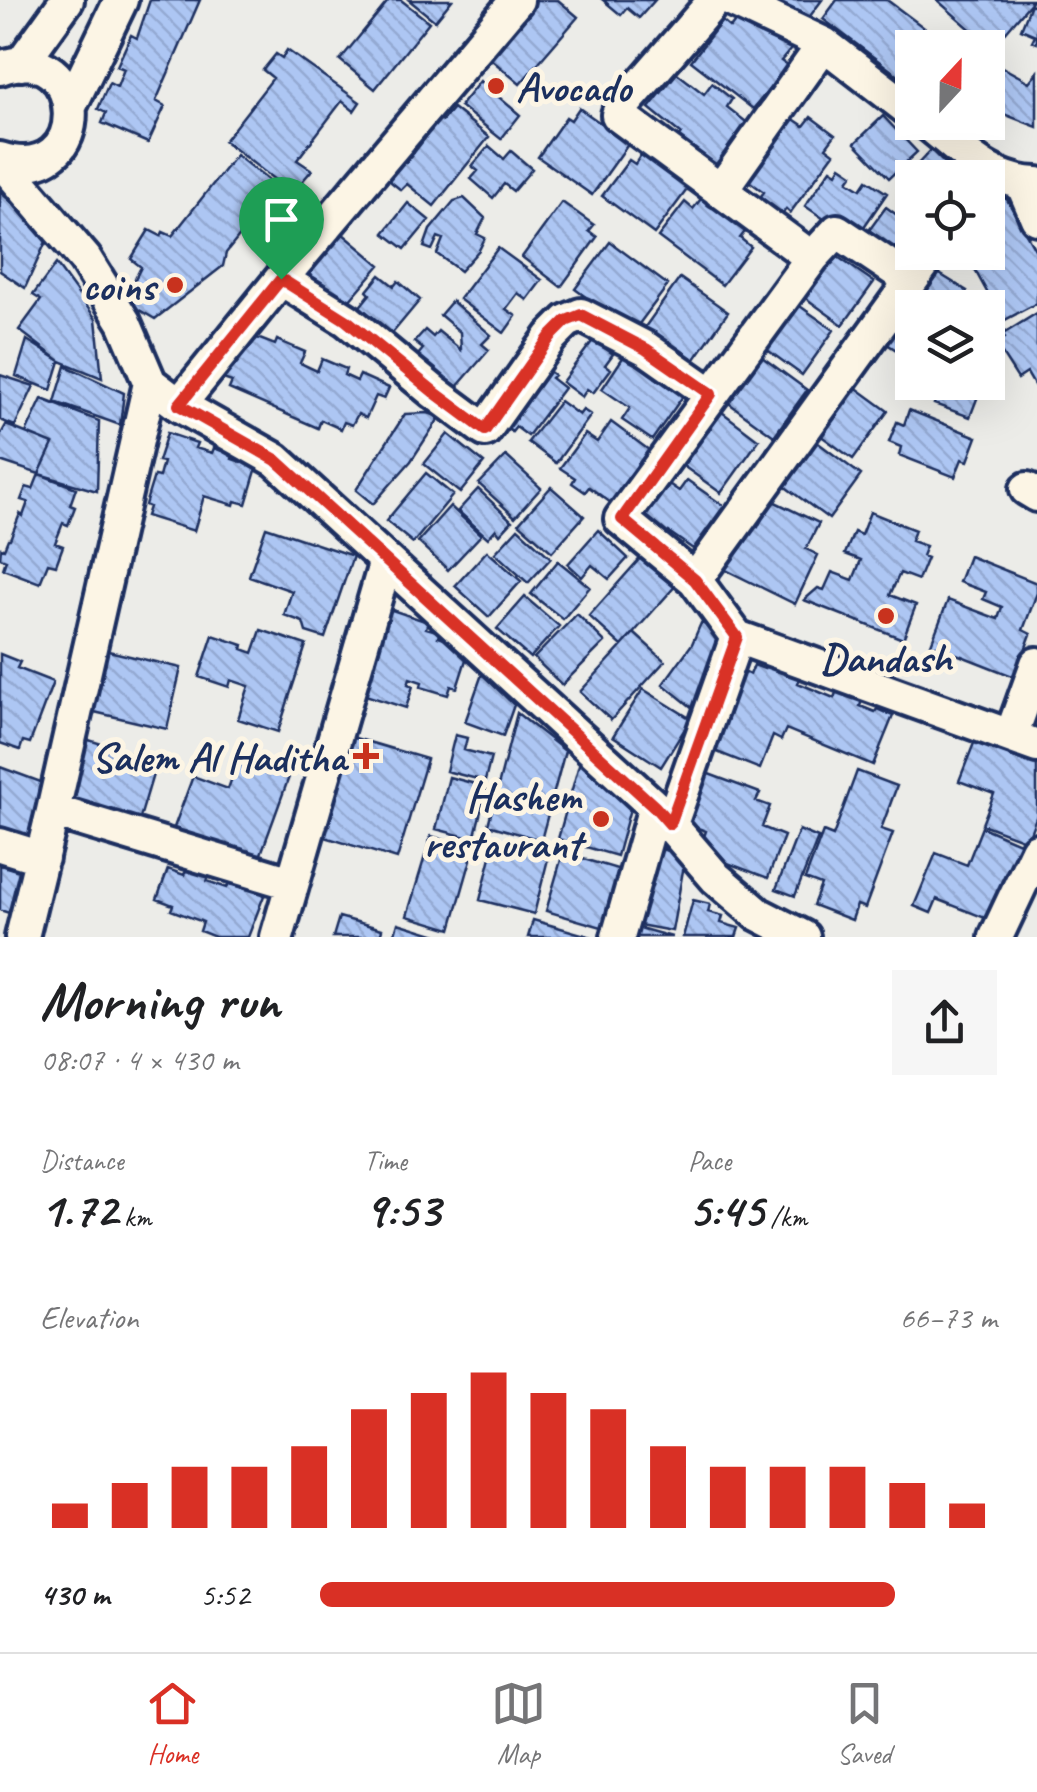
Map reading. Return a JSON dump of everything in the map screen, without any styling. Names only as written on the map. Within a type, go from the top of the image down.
[{"type":"street","points":[[10,66],[67,0]]},
{"type":"street","points":[[71,104],[122,0]]},
{"type":"street","points":[[179,405],[517,0]]},
{"type":"street","points":[[715,0],[618,115],[812,258]]},
{"type":"street","points":[[731,0],[824,44],[895,99]]},
{"type":"street","points":[[720,192],[824,44]]},
{"type":"street","points":[[0,160],[30,164],[46,158],[67,136],[72,120],[66,90],[56,77],[43,68],[10,66]]},
{"type":"street","points":[[952,140],[1010,181],[1037,218]]},
{"type":"street","points":[[0,160],[85,259],[124,322],[150,383],[179,405],[276,460],[663,816],[755,925],[803,937]]},
{"type":"street","points":[[910,280],[837,231],[812,258],[622,519],[695,580],[737,637],[1024,741],[1037,664]]},
{"type":"street","points":[[695,580],[918,270]]},
{"type":"street","points":[[281,279],[346,320],[485,430],[550,337],[566,321],[581,315],[646,349],[711,394]]},
{"type":"street","points":[[22,937],[150,383]]},
{"type":"street","points":[[277,937],[386,562]]},
{"type":"street","points":[[618,937],[737,637]]},
{"type":"street","points":[[53,812],[291,882]]},
{"type":"street","points":[[0,845],[42,858]]},
{"type":"street","points":[[996,937],[1037,850]]},
{"type":"building","points":[[150,0],[200,0],[156,101],[165,106],[148,143],[102,123],[106,113],[98,109],[109,83],[117,87],[124,69],[117,66],[131,35],[137,38]]},
{"type":"building","points":[[389,0],[401,0],[429,22],[375,89],[340,60]]},
{"type":"building","points":[[409,0],[452,0],[435,21]]},
{"type":"building","points":[[533,0],[558,0],[578,17],[520,84],[486,55]]},
{"type":"building","points":[[603,0],[655,0],[639,18],[627,8],[621,15]]},
{"type":"building","points":[[750,0],[822,0],[802,27]]},
{"type":"building","points":[[837,0],[887,0],[927,30],[895,30],[895,73],[823,19]]},
{"type":"building","points":[[937,0],[1033,0],[1005,33],[971,30]]},
{"type":"building","points":[[1031,4],[1037,7],[1037,43],[1032,41],[1035,35],[1021,29]]},
{"type":"building","points":[[743,12],[791,49],[781,61],[788,66],[753,109],[691,61],[722,21],[730,28]]},
{"type":"building","points":[[287,50],[360,102],[354,111],[342,101],[297,160],[312,170],[292,193],[224,141],[273,78],[263,70],[276,54],[282,58]]},
{"type":"building","points":[[1005,69],[1029,82],[1037,72],[1037,127],[1005,115]]},
{"type":"building","points":[[677,73],[704,94],[712,83],[732,99],[727,107],[750,125],[711,173],[669,149],[681,134],[649,108]]},
{"type":"building","points":[[480,81],[520,115],[501,139],[460,106]]},
{"type":"building","points":[[453,108],[489,137],[434,206],[407,184],[401,190],[386,178],[401,159],[406,163],[436,116],[442,121]]},
{"type":"building","points":[[579,108],[629,143],[592,195],[538,157],[566,117],[571,120]]},
{"type":"building","points":[[883,116],[895,129],[895,140],[906,140],[917,152],[908,160],[895,160],[895,172],[889,178],[855,143]]},
{"type":"building","points":[[811,117],[835,135],[826,147],[834,153],[790,213],[786,209],[777,221],[754,205],[764,192],[743,177],[762,151],[768,156],[776,145],[770,140],[784,120],[792,118],[804,126]]},
{"type":"building","points":[[489,146],[504,159],[511,151],[532,169],[513,191],[504,184],[493,198],[471,179],[478,171],[472,166]]},
{"type":"building","points":[[931,150],[941,160],[922,160]]},
{"type":"building","points":[[642,153],[689,187],[654,234],[602,196],[629,160],[635,164]]},
{"type":"building","points":[[236,155],[278,188],[226,253],[223,266],[155,319],[124,301],[141,267],[131,259],[149,230],[172,236]]},
{"type":"building","points":[[841,166],[853,174],[848,181],[861,189],[867,180],[887,193],[855,240],[805,206],[831,169],[837,173]]},
{"type":"building","points":[[0,192],[49,235],[25,288],[0,271]]},
{"type":"building","points":[[704,195],[748,228],[740,238],[751,247],[722,285],[658,237],[685,202],[693,209]]},
{"type":"building","points":[[464,198],[485,218],[477,234],[485,238],[460,271],[437,254],[443,239],[438,237],[432,250],[424,247],[430,230],[454,201]]},
{"type":"building","points":[[1005,199],[1037,253],[1037,303],[1005,320],[1005,290],[986,290],[975,270],[1005,270]]},
{"type":"building","points":[[562,202],[594,225],[589,231],[597,237],[561,287],[522,257]]},
{"type":"building","points":[[408,203],[429,220],[405,249],[384,233]]},
{"type":"building","points":[[886,207],[895,214],[895,265],[862,240]]},
{"type":"building","points":[[336,228],[380,265],[343,308],[300,270]]},
{"type":"building","points":[[610,242],[668,285],[633,332],[575,289]]},
{"type":"building","points":[[498,248],[542,280],[527,300],[518,293],[506,309],[516,316],[504,333],[459,299]]},
{"type":"building","points":[[835,255],[874,282],[843,325],[804,297]]},
{"type":"building","points":[[56,264],[96,319],[102,378],[60,361],[19,330],[41,300],[33,295]]},
{"type":"building","points":[[929,270],[933,270],[965,290],[916,290]]},
{"type":"building","points":[[380,275],[394,286],[398,281],[420,300],[390,336],[358,309]]},
{"type":"building","points":[[680,278],[728,312],[693,362],[640,334]]},
{"type":"building","points":[[452,301],[491,335],[482,344],[489,350],[450,395],[413,361],[423,349],[414,342],[425,330],[433,337],[438,331],[461,350],[460,332],[440,315]]},
{"type":"building","points":[[797,304],[834,330],[802,375],[766,349]]},
{"type":"building","points":[[1037,313],[1034,385],[1027,373],[1018,379],[1005,359],[1005,333]]},
{"type":"building","points":[[895,324],[895,349],[884,342]]},
{"type":"building","points":[[597,335],[610,344],[606,349],[613,354],[605,365],[611,369],[593,393],[587,389],[582,397],[562,382]]},
{"type":"building","points":[[252,336],[275,345],[277,340],[305,352],[300,363],[317,371],[322,359],[346,369],[344,375],[357,381],[360,375],[389,388],[384,399],[376,396],[366,418],[358,414],[352,425],[344,422],[341,429],[321,420],[318,428],[229,389],[232,382],[223,379],[233,356]]},
{"type":"building","points":[[27,340],[60,361],[51,390],[16,376]]},
{"type":"building","points":[[628,350],[661,372],[656,378],[683,396],[652,440],[622,420],[630,408],[602,389]]},
{"type":"building","points":[[748,357],[757,363],[762,357],[807,390],[774,436],[719,396]]},
{"type":"building","points":[[541,365],[564,388],[528,436],[516,427],[512,432],[498,422]]},
{"type":"building","points":[[66,366],[124,393],[120,425],[55,402]]},
{"type":"building","points":[[0,375],[34,386],[15,426],[0,420]]},
{"type":"building","points":[[847,381],[888,411],[853,459],[813,430]]},
{"type":"building","points":[[42,399],[99,421],[97,491],[39,474],[53,444],[26,433]]},
{"type":"building","points":[[935,400],[976,400],[970,417],[934,404]]},
{"type":"building","points":[[560,401],[579,415],[583,410],[591,415],[556,463],[528,442]]},
{"type":"building","points":[[718,409],[759,440],[721,493],[679,463]]},
{"type":"building","points":[[909,410],[977,437],[968,461],[962,459],[955,477],[899,455],[901,447],[889,442],[897,422],[904,425]]},
{"type":"building","points":[[405,414],[440,417],[411,461],[373,504],[356,490]]},
{"type":"building","points":[[611,422],[653,453],[618,508],[589,487],[585,492],[572,483],[575,478],[560,468],[585,434],[597,442]]},
{"type":"building","points":[[6,425],[53,444],[39,474],[0,461],[0,436]]},
{"type":"building","points":[[167,433],[197,443],[195,448],[212,453],[214,448],[257,467],[246,504],[235,501],[234,505],[204,496],[194,531],[146,516],[149,507],[145,505],[154,476],[159,477],[163,462],[158,461]]},
{"type":"building","points":[[448,434],[484,463],[460,493],[424,464]]},
{"type":"building","points":[[813,439],[861,475],[829,519],[780,483]]},
{"type":"building","points":[[506,456],[541,488],[515,517],[479,484]]},
{"type":"building","points":[[426,473],[453,495],[413,543],[386,521]]},
{"type":"building","points":[[39,474],[76,488],[70,505],[75,507],[55,543],[63,546],[56,565],[48,563],[40,583],[3,569],[6,560],[0,558],[1,548],[10,539],[20,514],[23,516],[28,502],[21,500],[26,487],[33,489]]},
{"type":"building","points":[[663,480],[679,491],[687,480],[724,506],[693,549],[669,532],[666,538],[637,518]]},
{"type":"building","points":[[551,487],[584,516],[552,552],[519,523]]},
{"type":"building","points":[[478,489],[512,521],[500,534],[496,529],[488,538],[458,511]]},
{"type":"building","points":[[771,500],[819,523],[806,549],[818,555],[795,604],[724,569],[747,522],[758,527]]},
{"type":"building","points":[[450,506],[481,535],[448,570],[418,542]]},
{"type":"building","points":[[870,512],[915,530],[911,541],[926,546],[922,556],[927,558],[918,580],[900,573],[890,595],[916,605],[903,639],[804,600],[818,588],[824,590],[832,572],[853,580],[861,560],[845,554],[854,532],[861,535]]},
{"type":"building","points":[[266,527],[353,556],[325,638],[306,632],[303,622],[284,615],[292,591],[249,576]]},
{"type":"building","points":[[518,528],[551,558],[528,583],[495,553]]},
{"type":"building","points":[[598,530],[628,558],[609,579],[592,565],[582,577],[568,564]]},
{"type":"building","points":[[487,551],[521,581],[489,617],[455,586]]},
{"type":"building","points":[[644,554],[677,584],[622,646],[589,616]]},
{"type":"building","points":[[969,556],[1037,583],[1023,630],[1031,634],[1015,677],[931,644],[948,600],[998,619],[1002,607],[983,599],[986,592],[959,582]]},
{"type":"building","points":[[558,561],[590,587],[563,619],[531,594]]},
{"type":"building","points":[[525,597],[559,626],[530,658],[497,629]]},
{"type":"building","points":[[386,608],[428,622],[426,628],[440,632],[438,637],[470,647],[457,688],[451,686],[448,695],[421,687],[422,682],[410,678],[408,684],[413,686],[406,708],[359,693]]},
{"type":"building","points":[[577,614],[605,642],[562,685],[534,658]]},
{"type":"building","points":[[701,623],[721,631],[695,710],[663,684],[692,644]]},
{"type":"building","points":[[261,630],[306,645],[278,732],[238,719],[249,686],[231,680],[229,687],[199,677],[213,635],[243,645],[242,649],[253,653]]},
{"type":"building","points":[[634,633],[665,661],[611,720],[580,692]]},
{"type":"building","points":[[104,650],[181,668],[167,729],[90,711]]},
{"type":"building","points":[[0,654],[20,662],[17,668],[53,682],[30,743],[23,741],[20,750],[0,743]]},
{"type":"building","points":[[767,662],[801,676],[798,683],[834,698],[839,685],[864,695],[860,706],[893,716],[873,765],[786,729],[781,740],[773,736],[760,769],[712,750],[744,672],[750,675],[754,665],[764,669]]},
{"type":"building","points":[[482,674],[514,705],[503,736],[465,722]]},
{"type":"building","points":[[643,689],[691,719],[661,767],[613,736]]},
{"type":"building","points":[[517,713],[565,751],[541,840],[488,825]]},
{"type":"building","points":[[345,735],[427,759],[397,859],[315,834]]},
{"type":"building","points":[[455,735],[467,738],[464,750],[491,757],[485,781],[446,771]]},
{"type":"building","points":[[79,737],[157,761],[137,828],[59,804]]},
{"type":"building","points":[[976,738],[1037,762],[1037,815],[1027,841],[982,824],[994,794],[959,781]]},
{"type":"building","points":[[239,758],[289,777],[257,865],[172,833],[193,776],[228,789]]},
{"type":"building","points":[[580,761],[631,805],[617,856],[558,839]]},
{"type":"building","points":[[0,767],[49,785],[29,842],[0,832]]},
{"type":"building","points":[[698,770],[760,793],[756,801],[770,806],[762,827],[784,836],[768,878],[714,858],[700,848],[706,831],[679,821]]},
{"type":"building","points":[[857,771],[897,786],[881,829],[893,833],[865,908],[857,905],[852,920],[813,905],[821,885],[805,879],[823,832],[833,836]]},
{"type":"building","points":[[449,777],[487,787],[474,839],[436,829]]},
{"type":"building","points":[[982,827],[1026,846],[995,922],[937,899],[931,913],[914,906],[936,853],[967,865]]},
{"type":"building","points":[[799,830],[818,838],[795,896],[776,889]]},
{"type":"building","points":[[431,836],[474,849],[451,929],[407,916]]},
{"type":"building","points":[[495,841],[549,855],[534,914],[480,900]]},
{"type":"building","points":[[648,847],[686,854],[672,931],[634,924]]},
{"type":"building","points":[[563,853],[621,870],[605,928],[546,911]]},
{"type":"building","points":[[0,865],[26,873],[12,914],[0,910]]},
{"type":"building","points":[[187,868],[227,888],[230,880],[265,893],[248,937],[215,937],[200,931],[203,922],[171,910],[173,905],[157,899],[168,869],[184,875]]},
{"type":"building","points":[[693,900],[710,904],[708,912],[723,916],[721,923],[739,928],[736,937],[683,937]]},
{"type":"building","points":[[339,917],[382,929],[380,937],[333,937]]},
{"type":"building","points":[[533,920],[592,937],[528,937]]},
{"type":"building","points":[[398,923],[437,935],[394,937]]},
{"type":"building","points":[[629,925],[672,937],[626,937]]},
{"type":"place","name":"Avocado","points":[[496,86]]},
{"type":"place","name":"coins","points":[[175,285]]},
{"type":"place","name":"Dandash","points":[[886,616]]},
{"type":"place","name":"Salem Al Haditha","points":[[366,756]]},
{"type":"place","name":"Hashem restaurant","points":[[601,819]]},
{"type":"route","points":[[281,279],[346,320],[485,430],[550,337],[566,321],[581,315],[646,349],[711,394],[622,519],[695,580],[737,637],[670,824],[276,460],[179,405],[281,279]]}]
